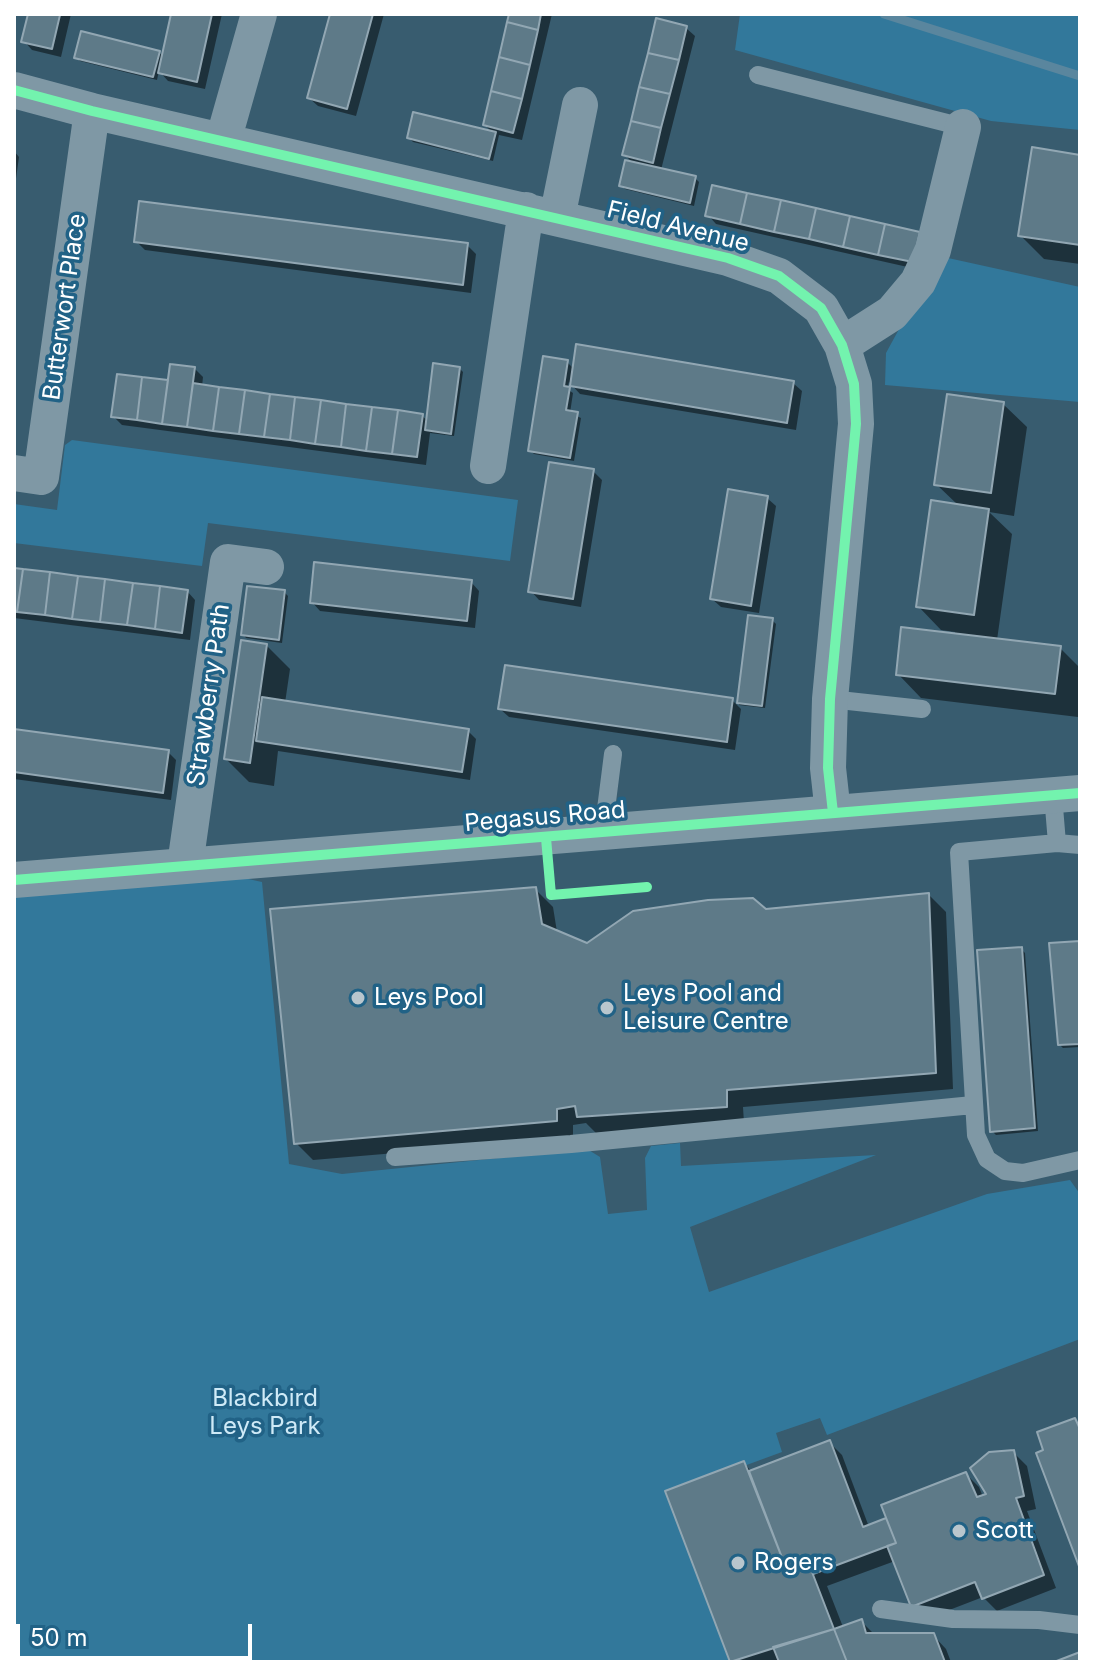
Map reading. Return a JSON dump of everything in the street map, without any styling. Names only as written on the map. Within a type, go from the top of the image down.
[{"type":"street","points":[[223,141],[259,14]]},
{"type":"street","name":"Field Avenue","points":[[14,90],[92,111],[728,258],[779,276],[821,308],[842,345],[854,384],[856,424],[830,699],[828,768],[833,813]]},
{"type":"street","points":[[488,466],[541,214],[580,105]]},
{"type":"street","name":"Butterwort Place","points":[[14,473],[41,477],[92,111]]},
{"type":"street","points":[[842,345],[892,313],[918,282],[933,250],[963,127]]},
{"type":"street","name":"Strawberry Path","points":[[185,865],[228,562],[266,567]]},
{"type":"street","name":"Pegasus Road","points":[[14,880],[1067,794]]},
{"type":"lane","points":[[758,75],[963,127]]},
{"type":"lane","points":[[830,699],[922,709]]},
{"type":"lane","points":[[603,833],[613,754]]},
{"type":"lane","points":[[1057,843],[1067,794]]},
{"type":"lane","points":[[1080,845],[1057,843],[959,852],[976,1135],[987,1159],[1005,1171],[1023,1173],[1080,1160]]},
{"type":"lane","points":[[395,1157],[571,1144],[973,1105]]},
{"type":"lane","points":[[881,1609],[953,1619],[1039,1620],[1080,1625]]},
{"type":"green space","points":[[740,14],[1080,14],[1080,130],[991,121],[735,50]]},
{"type":"green space","points":[[939,256],[1080,287],[1080,402],[885,385],[886,353]]},
{"type":"green space","points":[[72,440],[518,500],[510,561],[208,523],[202,566],[14,543],[14,504],[57,510],[65,445]]},
{"type":"green space","name":"Blackbird Leys Park","points":[[185,865],[262,882],[289,1164],[342,1174],[587,1149],[600,1157],[608,1214],[647,1210],[645,1158],[651,1146],[680,1143],[681,1166],[876,1155],[690,1227],[709,1292],[987,1194],[1070,1180],[1080,1194],[1080,1339],[827,1435],[820,1418],[776,1433],[782,1452],[673,1492],[729,1662],[14,1662],[14,880]]},
{"type":"building","points":[[28,14],[60,15],[52,49],[21,42]]},
{"type":"building","points":[[171,14],[212,14],[197,82],[158,73]]},
{"type":"building","points":[[330,14],[373,14],[347,109],[307,98]]},
{"type":"building","points":[[509,14],[541,14],[538,30],[507,22]]},
{"type":"building","points":[[656,18],[687,26],[679,60],[648,53]]},
{"type":"building","points":[[507,22],[538,30],[530,65],[499,57]]},
{"type":"building","points":[[81,31],[160,51],[153,77],[74,58]]},
{"type":"building","points":[[648,53],[679,60],[670,94],[639,87]]},
{"type":"building","points":[[499,57],[530,65],[522,99],[491,91]]},
{"type":"building","points":[[639,87],[670,94],[661,128],[631,121]]},
{"type":"building","points":[[491,91],[522,99],[513,133],[483,125]]},
{"type":"building","points":[[413,112],[496,132],[489,159],[407,138]]},
{"type":"building","points":[[631,121],[661,128],[653,163],[622,155]]},
{"type":"building","points":[[1032,147],[1080,155],[1080,245],[1018,236]]},
{"type":"building","points":[[625,160],[696,176],[690,203],[619,186]]},
{"type":"building","points":[[712,185],[747,193],[740,224],[705,216]]},
{"type":"building","points":[[747,193],[781,200],[774,232],[740,224]]},
{"type":"building","points":[[781,200],[816,208],[809,239],[774,232]]},
{"type":"building","points":[[139,201],[468,243],[463,285],[134,242]]},
{"type":"building","points":[[816,208],[850,216],[843,247],[809,239]]},
{"type":"building","points":[[850,216],[885,224],[878,255],[843,247]]},
{"type":"building","points":[[885,224],[920,232],[913,262],[878,255]]},
{"type":"building","points":[[576,344],[794,381],[787,423],[570,386]]},
{"type":"building","points":[[543,356],[568,360],[564,386],[570,387],[566,410],[578,412],[570,458],[528,451]]},
{"type":"building","points":[[433,363],[460,367],[451,434],[425,430]]},
{"type":"building","points":[[170,364],[195,367],[187,427],[162,424]]},
{"type":"building","points":[[117,374],[142,377],[137,420],[111,417]]},
{"type":"building","points":[[142,377],[168,380],[162,424],[137,420]]},
{"type":"building","points":[[193,383],[219,387],[213,431],[187,427]]},
{"type":"building","points":[[219,387],[245,390],[239,434],[213,431]]},
{"type":"building","points":[[245,390],[270,394],[264,437],[239,434]]},
{"type":"building","points":[[270,394],[295,397],[290,440],[264,437]]},
{"type":"building","points":[[947,394],[1004,402],[991,493],[934,485]]},
{"type":"building","points":[[295,397],[321,400],[315,444],[290,440]]},
{"type":"building","points":[[321,400],[346,404],[341,447],[315,444]]},
{"type":"building","points":[[346,404],[372,407],[366,451],[341,447]]},
{"type":"building","points":[[372,407],[398,410],[392,454],[366,451]]},
{"type":"building","points":[[398,410],[423,414],[417,457],[392,454]]},
{"type":"building","points":[[549,462],[594,469],[573,599],[528,592]]},
{"type":"building","points":[[728,489],[768,496],[751,606],[710,599]]},
{"type":"building","points":[[931,500],[989,509],[974,615],[916,607]]},
{"type":"building","points":[[314,562],[472,580],[467,621],[310,603]]},
{"type":"building","points":[[14,568],[23,569],[17,612],[14,611]]},
{"type":"building","points":[[23,569],[50,572],[45,615],[17,612]]},
{"type":"building","points":[[50,572],[78,576],[72,619],[45,615]]},
{"type":"building","points":[[78,576],[105,579],[100,622],[72,619]]},
{"type":"building","points":[[105,579],[133,583],[127,625],[100,622]]},
{"type":"building","points":[[133,583],[160,586],[155,629],[127,625]]},
{"type":"building","points":[[160,586],[188,590],[182,633],[155,629]]},
{"type":"building","points":[[247,586],[285,590],[279,640],[241,635]]},
{"type":"building","points":[[748,615],[773,618],[762,706],[737,703]]},
{"type":"building","points":[[901,627],[1061,646],[1055,694],[896,675]]},
{"type":"building","points":[[241,640],[267,644],[250,763],[224,759]]},
{"type":"building","points":[[505,665],[733,698],[727,742],[498,709]]},
{"type":"building","points":[[262,697],[469,729],[462,772],[256,741]]},
{"type":"building","points":[[14,729],[169,750],[163,793],[14,772]]},
{"type":"building","name":"Leys Pool and Leisure Centre","points":[[536,887],[542,924],[587,943],[633,911],[708,900],[753,898],[766,909],[929,893],[936,1073],[727,1090],[727,1107],[577,1117],[575,1106],[557,1109],[557,1121],[294,1144],[270,909]]},
{"type":"building","points":[[1080,941],[1080,1044],[1058,1045],[1049,943]]},
{"type":"building","points":[[1022,947],[1035,1128],[990,1132],[977,950]]},
{"type":"building","name":"Scott","points":[[1075,1418],[1080,1429],[1080,1569],[1036,1453],[1043,1450],[1037,1432]]},
{"type":"building","name":"Rogers","points":[[830,1440],[863,1527],[886,1518],[896,1543],[813,1574],[807,1559],[786,1568],[749,1471]]},
{"type":"building","name":"Scott","points":[[1014,1450],[1024,1496],[1016,1498],[1044,1575],[982,1599],[975,1582],[911,1607],[887,1546],[896,1543],[881,1505],[966,1472],[977,1497],[986,1494],[970,1468],[989,1452]]},
{"type":"building","name":"Rogers","points":[[744,1461],[786,1568],[807,1559],[834,1629],[730,1662],[665,1491]]},
{"type":"building","points":[[862,1619],[866,1633],[934,1633],[945,1662],[847,1662],[834,1629]]},
{"type":"building","points":[[834,1629],[847,1662],[779,1662],[773,1647]]},
{"type":"building","points":[[1080,1652],[1080,1662],[1054,1662]]},
{"type":"waterway","points":[[884,14],[1080,76]]},
{"type":"cycle path","points":[[14,90],[92,111],[728,258],[779,276],[821,308],[842,345],[854,384],[856,424],[830,699],[828,768],[833,813]]},
{"type":"cycle path","points":[[14,880],[1080,793]]},
{"type":"cycle path","points":[[546,838],[551,895],[647,887]]},
{"type":"place","name":"Leys Pool","points":[[358,998]]},
{"type":"place","name":"Leys Pool and Leisure Centre","points":[[607,1008]]},
{"type":"place","name":"Scott","points":[[959,1531]]},
{"type":"place","name":"Rogers","points":[[738,1563]]}]
